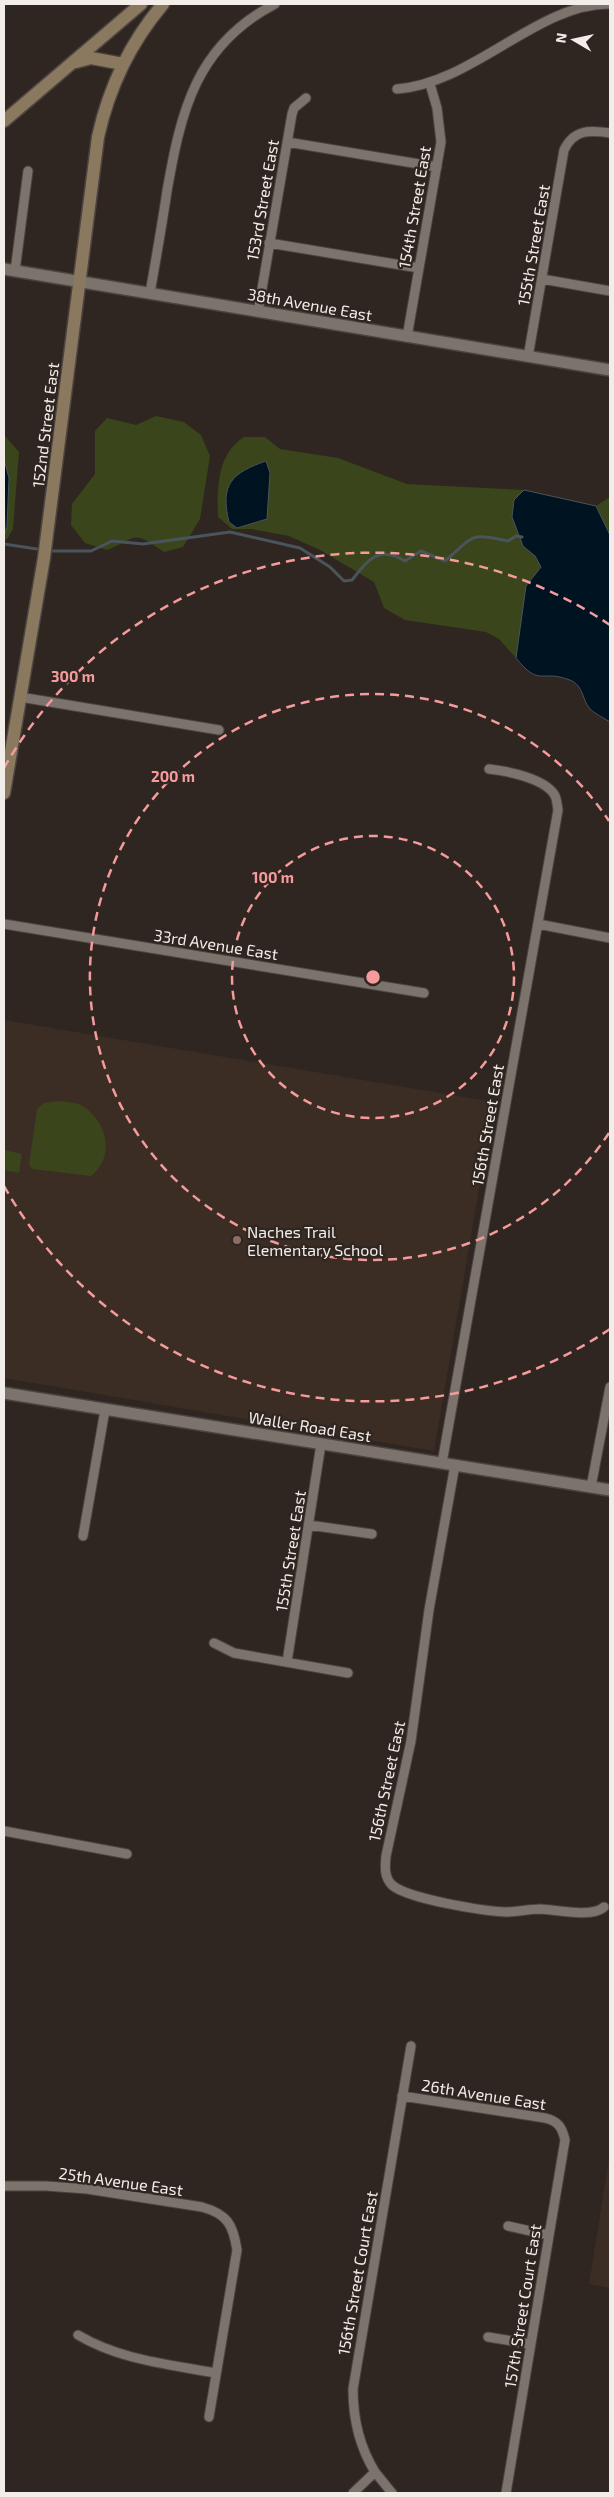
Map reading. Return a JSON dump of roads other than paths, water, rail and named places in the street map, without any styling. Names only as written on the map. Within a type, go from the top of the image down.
[{"type":"main road","points":[[4,121],[141,4]]},
{"type":"main road","name":"152nd Street East","points":[[4,793],[55,483],[98,137],[105,107],[123,64],[142,32],[163,4]]},
{"type":"main road","points":[[72,64],[91,58],[123,64]]},
{"type":"street","points":[[150,293],[178,131],[188,100],[200,75],[224,42],[253,17],[275,4]]},
{"type":"street","points":[[398,89],[430,84],[566,13],[592,5],[610,4]]},
{"type":"street","name":"154th Street East","points":[[407,337],[441,142],[437,108],[430,84]]},
{"type":"street","name":"153rd Street East","points":[[258,312],[294,108],[306,98]]},
{"type":"street","name":"155th Street East","points":[[528,357],[564,150],[571,139],[589,130],[610,133]]},
{"type":"street","points":[[287,142],[437,167]]},
{"type":"street","points":[[10,270],[28,171]]},
{"type":"street","points":[[269,243],[419,268]]},
{"type":"street","name":"38th Avenue East","points":[[10,270],[610,370]]},
{"type":"street","points":[[542,279],[610,291]]},
{"type":"street","points":[[20,697],[219,730]]},
{"type":"street","name":"156th Street East","points":[[442,1463],[558,810],[553,793],[529,778],[511,772],[489,769]]},
{"type":"street","name":"33rd Avenue East","points":[[4,924],[424,993]]},
{"type":"street","points":[[538,924],[610,938]]},
{"type":"street","points":[[591,1488],[610,1387]]},
{"type":"street","name":"Waller Road East","points":[[4,1393],[610,1490]]},
{"type":"street","points":[[83,1536],[105,1410]]},
{"type":"street","name":"155th Street East","points":[[287,1662],[321,1444]]},
{"type":"street","name":"156th Street East","points":[[455,1465],[429,1610],[411,1741],[386,1856],[385,1872],[391,1883],[401,1891],[474,1908],[504,1912],[536,1909],[588,1913],[600,1911],[604,1907]]},
{"type":"street","points":[[309,1525],[372,1534]]},
{"type":"street","points":[[214,1643],[234,1653],[348,1672]]},
{"type":"street","points":[[4,1831],[127,1854]]},
{"type":"street","name":"156th Street Court East","points":[[392,2493],[375,2472],[359,2440],[353,2407],[353,2389],[411,2046]]},
{"type":"street","name":"26th Avenue East","points":[[402,2096],[545,2118],[553,2120],[560,2125]]},
{"type":"street","name":"157th Street Court East","points":[[506,2493],[565,2140],[560,2125]]},
{"type":"street","name":"25th Avenue East","points":[[4,2186],[46,2186],[87,2189],[202,2207],[219,2214],[230,2223],[235,2233],[237,2250],[215,2373]]},
{"type":"street","points":[[508,2226],[548,2235]]},
{"type":"street","points":[[78,2335],[93,2343],[133,2358],[215,2373],[209,2417]]},
{"type":"street","points":[[488,2337],[530,2344]]},
{"type":"street","points":[[353,2493],[375,2472]]},
{"type":"water","points":[[4,459],[9,478],[7,527],[5,533]]},
{"type":"water","points":[[266,461],[270,473],[267,519],[237,528],[229,522],[227,509],[226,499],[231,482],[244,470]]},
{"type":"water","points":[[524,490],[596,506],[610,535],[610,722],[590,709],[579,688],[572,681],[558,677],[535,675],[516,658],[526,586],[541,567],[535,556],[523,546],[512,517],[514,500]]},
{"type":"waterway","points":[[53,551],[91,551],[112,541],[143,544],[230,532],[300,548],[330,567],[344,581],[352,580],[363,566],[374,557],[381,555],[388,554],[405,561],[421,551],[445,561],[473,538],[486,537],[508,541],[516,536],[522,537]]},
{"type":"waterway","points":[[4,544],[37,549]]},
{"type":"place","name":"Naches Trail Elementary School","points":[[237,1240]]}]
